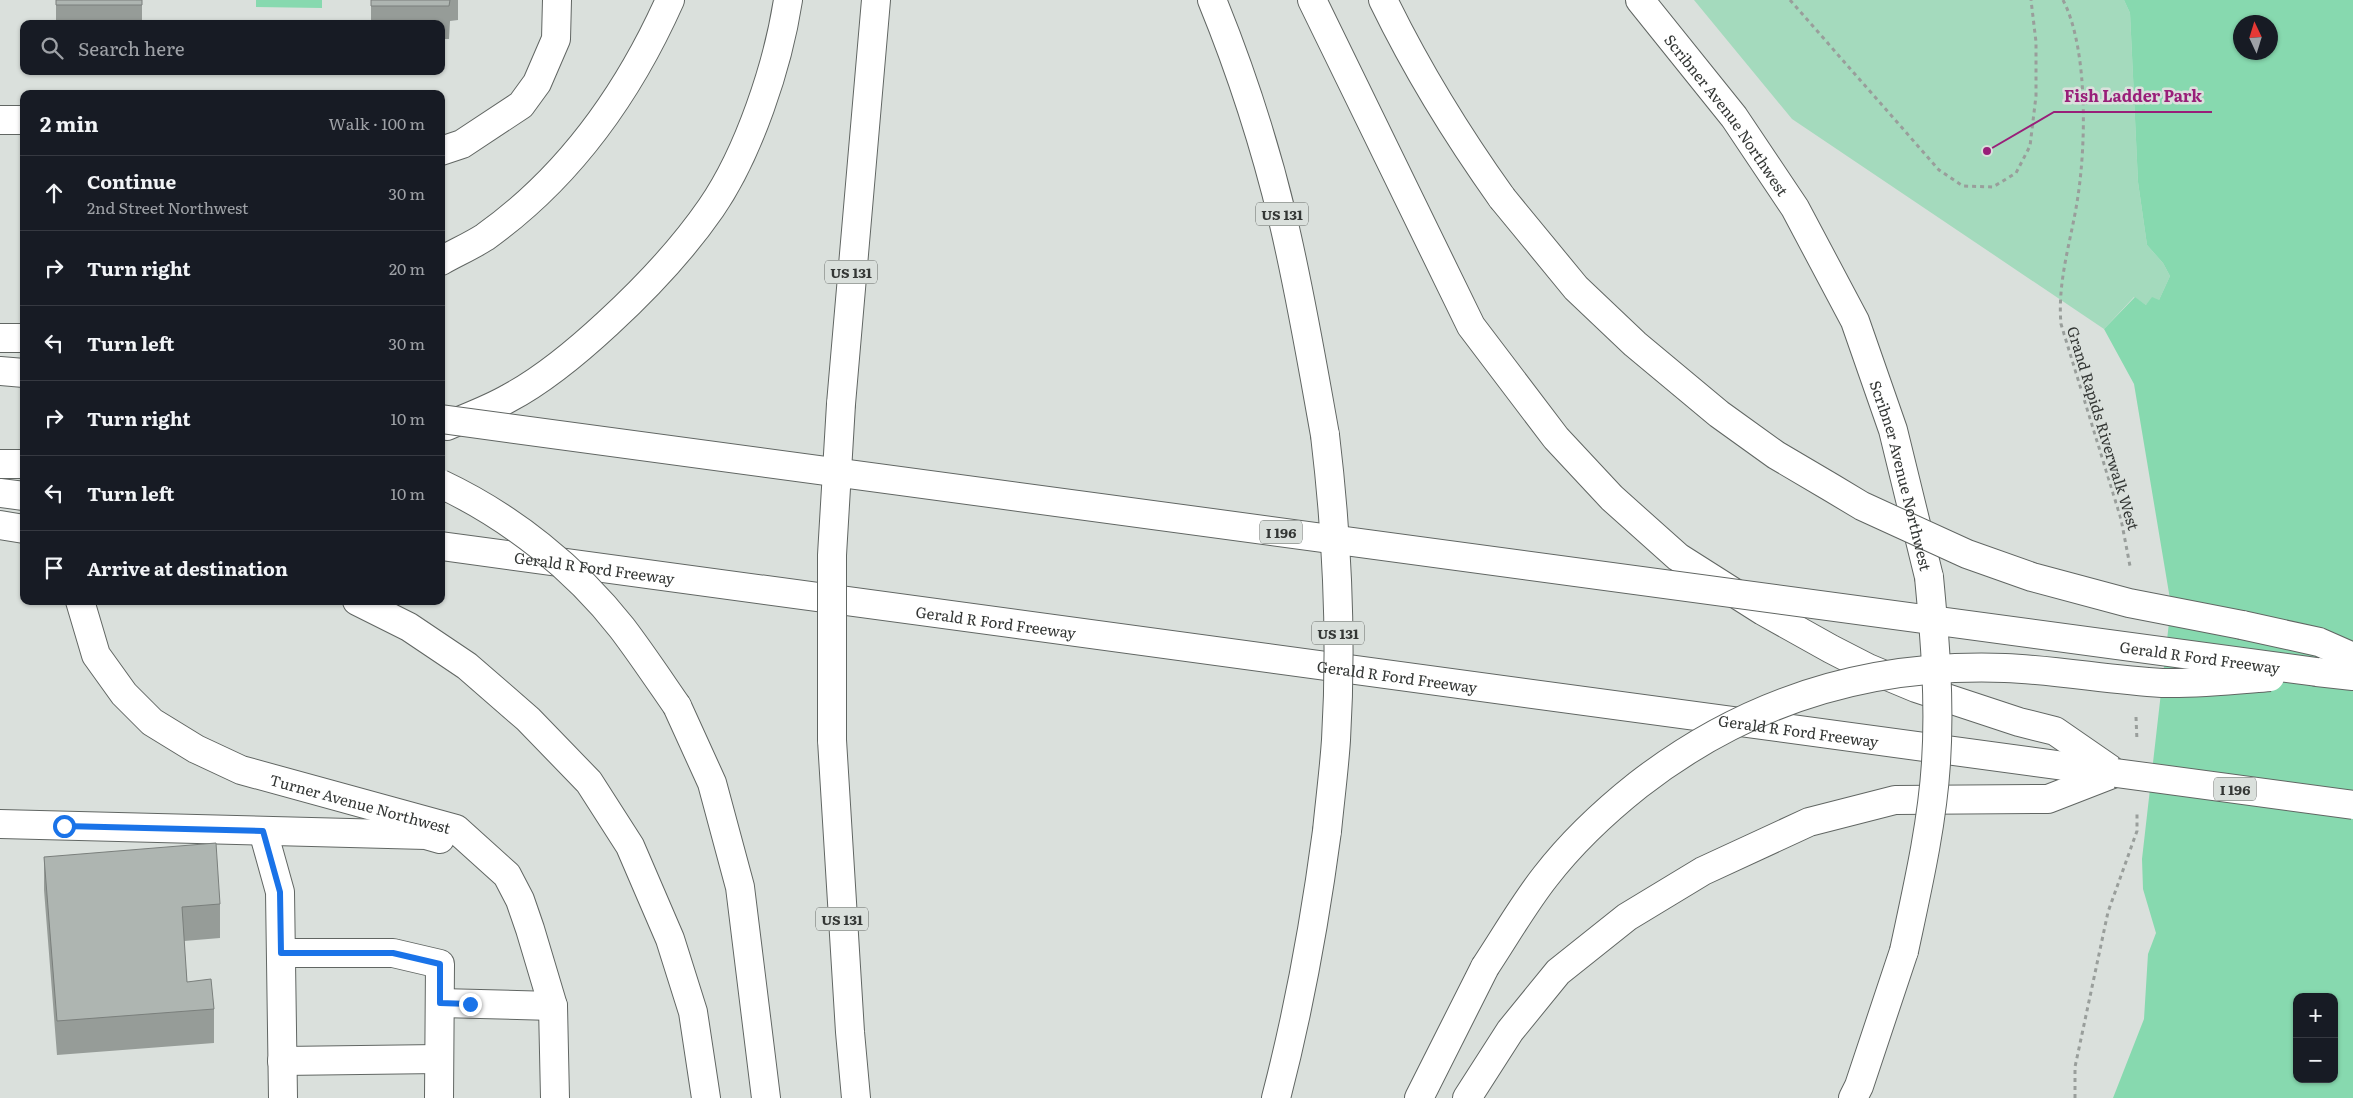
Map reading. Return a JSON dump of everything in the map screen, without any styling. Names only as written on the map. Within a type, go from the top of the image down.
[{"type":"main road","points":[[445,150],[462,144],[521,105],[537,83],[556,39],[557,0]]},
{"type":"main road","points":[[445,259],[484,238],[528,202],[574,157],[604,120],[628,82],[654,35],[670,0]]},
{"type":"main road","points":[[445,426],[510,398],[582,348],[634,299],[687,240],[712,206],[736,163],[761,103],[785,19],[788,0]]},
{"type":"main road","name":"US 131","points":[[856,1098],[850,1032],[832,740],[832,556],[841,404],[876,0]]},
{"type":"main road","name":"US 131","points":[[1212,0],[1231,47],[1257,124],[1283,220],[1325,436],[1332,490],[1339,648],[1336,740],[1317,909],[1294,1031],[1276,1098]]},
{"type":"main road","points":[[1312,0],[1471,326],[1556,438],[1612,498],[1678,558],[1762,611],[1831,649],[1868,668],[1916,688],[2019,722],[2055,731],[2116,773]]},
{"type":"main road","points":[[1383,0],[1437,102],[1466,148],[1502,198],[1576,288],[1668,372],[1719,414],[1776,455],[1862,506],[1967,554],[2032,577],[2129,603],[2319,642],[2353,657]]},
{"type":"main road","name":"Scribner Avenue Northwest","points":[[1640,0],[1734,117],[1795,208],[1856,321],[1892,430],[1929,577],[1938,678],[1936,764],[1922,864],[1904,951],[1859,1086],[1853,1098]]},
{"type":"main road","points":[[0,120],[20,120]]},
{"type":"main road","points":[[0,338],[20,338]]},
{"type":"main road","points":[[0,371],[20,372]]},
{"type":"main road","name":"Gerald R Ford Freeway","points":[[445,419],[2353,676]]},
{"type":"main road","points":[[0,464],[20,464]]},
{"type":"main road","points":[[445,486],[494,513],[539,545],[577,578],[622,628],[677,706],[712,783],[740,887],[766,1098]]},
{"type":"main road","points":[[0,493],[20,496]]},
{"type":"main road","points":[[0,525],[20,528]]},
{"type":"main road","name":"Gerald R Ford Freeway","points":[[445,547],[2353,805]]},
{"type":"main road","name":"Turner Avenue Northwest","points":[[81,605],[96,655],[124,694],[159,726],[196,749],[241,770],[456,829],[507,875],[520,900],[554,1006],[555,1098]]},
{"type":"main road","points":[[365,605],[409,626],[467,666],[528,719],[589,782],[630,846],[670,939],[693,1012],[706,1098]]},
{"type":"main road","points":[[1418,1098],[1485,967],[1545,876],[1609,808],[1659,769],[1710,736],[1759,712],[1826,688],[1868,677],[1919,670],[2004,668],[2162,683],[2217,682],[2316,672]]},
{"type":"main road","points":[[1466,1098],[1510,1031],[1558,972],[1627,917],[1703,871],[1809,822],[1896,800],[2048,799],[2116,773]]},
{"type":"main road","points":[[0,824],[426,835],[476,847]]},
{"type":"main road","points":[[263,831],[280,892],[283,1098]]},
{"type":"main road","points":[[281,953],[393,953],[440,964],[439,1098]]},
{"type":"main road","points":[[440,1003],[554,1006]]},
{"type":"main road","points":[[282,1061],[440,1059]]},
{"type":"path","points":[[1790,0],[1939,170],[1963,186],[1993,187],[2016,173],[2030,146],[2036,96],[2036,42],[2031,0]]},
{"type":"path","name":"Grand Rapids Riverwalk West","points":[[2064,0],[2069,11],[2080,61],[2083,117],[2078,195],[2059,303],[2061,324],[2121,519],[2130,567]]},
{"type":"path","points":[[2136,713],[2136,743]]},
{"type":"path","points":[[2075,1098],[2075,1067],[2108,912],[2137,831],[2137,802]]},
{"type":"shaded area","points":[[256,0],[322,0],[322,8],[256,7]]},
{"type":"shaded area","points":[[1694,0],[2124,0],[2130,13],[2138,182],[2147,245],[2163,263],[2170,276],[2159,300],[2146,305],[2134,297],[2104,329],[1792,119]]},
{"type":"shaded area","points":[[2124,0],[2353,0],[2353,1098],[2113,1098],[2144,1019],[2148,954],[2156,933],[2143,889],[2142,859],[2171,605],[2134,384],[2104,329],[2135,297],[2146,305],[2152,297],[2159,300],[2170,276],[2163,263],[2147,245],[2138,182],[2130,13]]},
{"type":"building","points":[[56,0],[142,0],[142,5],[56,5]]},
{"type":"building","points":[[371,0],[450,0],[449,6],[371,6]]},
{"type":"building","points":[[216,843],[220,904],[182,907],[187,982],[211,979],[214,1009],[57,1021],[44,857]]},
{"type":"place","name":"Fish Ladder Park","points":[[1987,151]]},
{"type":"route","points":[[64,826],[263,831],[280,892],[281,953],[393,953],[440,964],[440,1003],[470,1004]]}]
